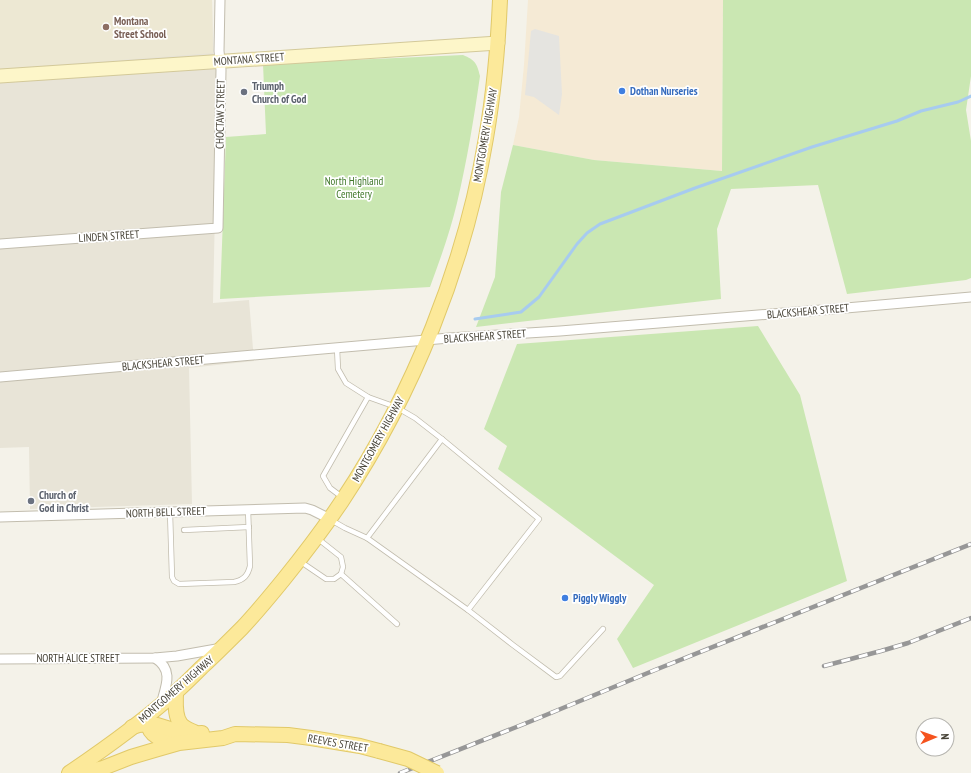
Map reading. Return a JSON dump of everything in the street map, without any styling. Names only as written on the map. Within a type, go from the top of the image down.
[{"type":"main road","name":"MONTGOMERY HIGHWAY","points":[[69,773],[132,727],[154,713],[242,628],[266,601],[330,519],[376,445],[428,340],[464,235],[476,189],[490,116],[498,43],[500,0]]},
{"type":"main road","points":[[176,692],[178,720],[184,727],[196,733]]},
{"type":"main road","points":[[154,713],[150,728],[153,734],[167,742],[179,744]]},
{"type":"main road","name":"REEVES STREET","points":[[154,713],[157,725],[186,734],[223,730],[235,734],[311,738],[360,746],[408,759],[437,773]]},
{"type":"main road","name":"REEVES STREET","points":[[82,773],[103,768],[131,756],[179,744],[223,738],[235,734]]},
{"type":"street","name":"CHOCTAW STREET","points":[[218,228],[221,78],[219,51],[220,0]]},
{"type":"street","name":"MONTANA STREET","points":[[0,76],[498,43]]},
{"type":"street","name":"LINDEN STREET","points":[[0,244],[218,228]]},
{"type":"street","name":"BLACKSHEAR STREET","points":[[0,378],[428,340],[560,331],[971,297]]},
{"type":"street","name":"NORTH BELL STREET","points":[[0,517],[305,508],[330,519]]},
{"type":"street","name":"NORTH ALICE STREET","points":[[0,658],[155,658],[177,656],[222,647]]},
{"type":"street","points":[[154,713],[167,680],[165,668],[161,662],[155,658]]},
{"type":"lane","points":[[337,348],[338,369],[346,383],[368,397],[396,407],[414,418],[442,438],[539,519],[468,610]]},
{"type":"lane","points":[[344,498],[330,488],[323,476],[368,397]]},
{"type":"lane","points":[[367,538],[442,438]]},
{"type":"lane","points":[[170,511],[172,577],[174,581],[179,584],[237,582],[248,574],[250,566],[248,509]]},
{"type":"lane","points":[[330,519],[367,538],[468,610],[556,677],[560,676],[604,629]]},
{"type":"lane","points":[[184,530],[249,527]]},
{"type":"lane","points":[[299,560],[326,579],[334,579],[341,574],[343,568],[341,557],[316,538]]},
{"type":"lane","points":[[341,574],[397,624]]},
{"type":"shaded area","points":[[0,0],[212,0],[213,53],[218,74],[213,303],[249,300],[254,361],[189,368],[192,504],[30,509],[29,447],[0,448]]},
{"type":"shaded area","name":"Montana Street School","points":[[0,0],[212,0],[213,53],[0,69]]},
{"type":"shaded area","name":"Dothan Nurseries","points":[[528,0],[723,0],[722,171],[594,160],[513,145],[519,117]]},
{"type":"shaded area","points":[[535,29],[559,36],[562,94],[559,115],[534,97],[525,95],[531,31]]},
{"type":"green space","points":[[723,0],[971,0],[971,76],[966,110],[971,141],[971,278],[966,280],[847,294],[818,185],[731,189],[717,229],[721,299],[476,327],[495,277],[501,192],[513,145],[594,160],[722,171]]},
{"type":"green space","name":"North Highland Cemetery","points":[[463,55],[475,62],[480,76],[470,140],[457,203],[448,235],[430,287],[220,299],[226,137],[266,134],[263,64]]},
{"type":"green space","points":[[758,326],[800,395],[847,581],[633,668],[617,639],[654,585],[498,469],[507,446],[484,429],[517,344]]},
{"type":"waterway","points":[[475,319],[521,312],[539,297],[577,244],[587,233],[600,224],[695,188],[812,147],[897,121],[921,111],[958,102],[971,96]]},
{"type":"railway","points":[[400,773],[971,544]]},
{"type":"railway","points":[[824,666],[908,643],[971,618]]},
{"type":"place","name":"Montana Street School","points":[[106,27]]},
{"type":"place","name":"Dothan Nurseries","points":[[622,91]]},
{"type":"place","name":"Triumph Church of God","points":[[244,92]]},
{"type":"place","name":"Church of God in Christ","points":[[31,501]]},
{"type":"place","name":"Piggly Wiggly","points":[[565,598]]}]
